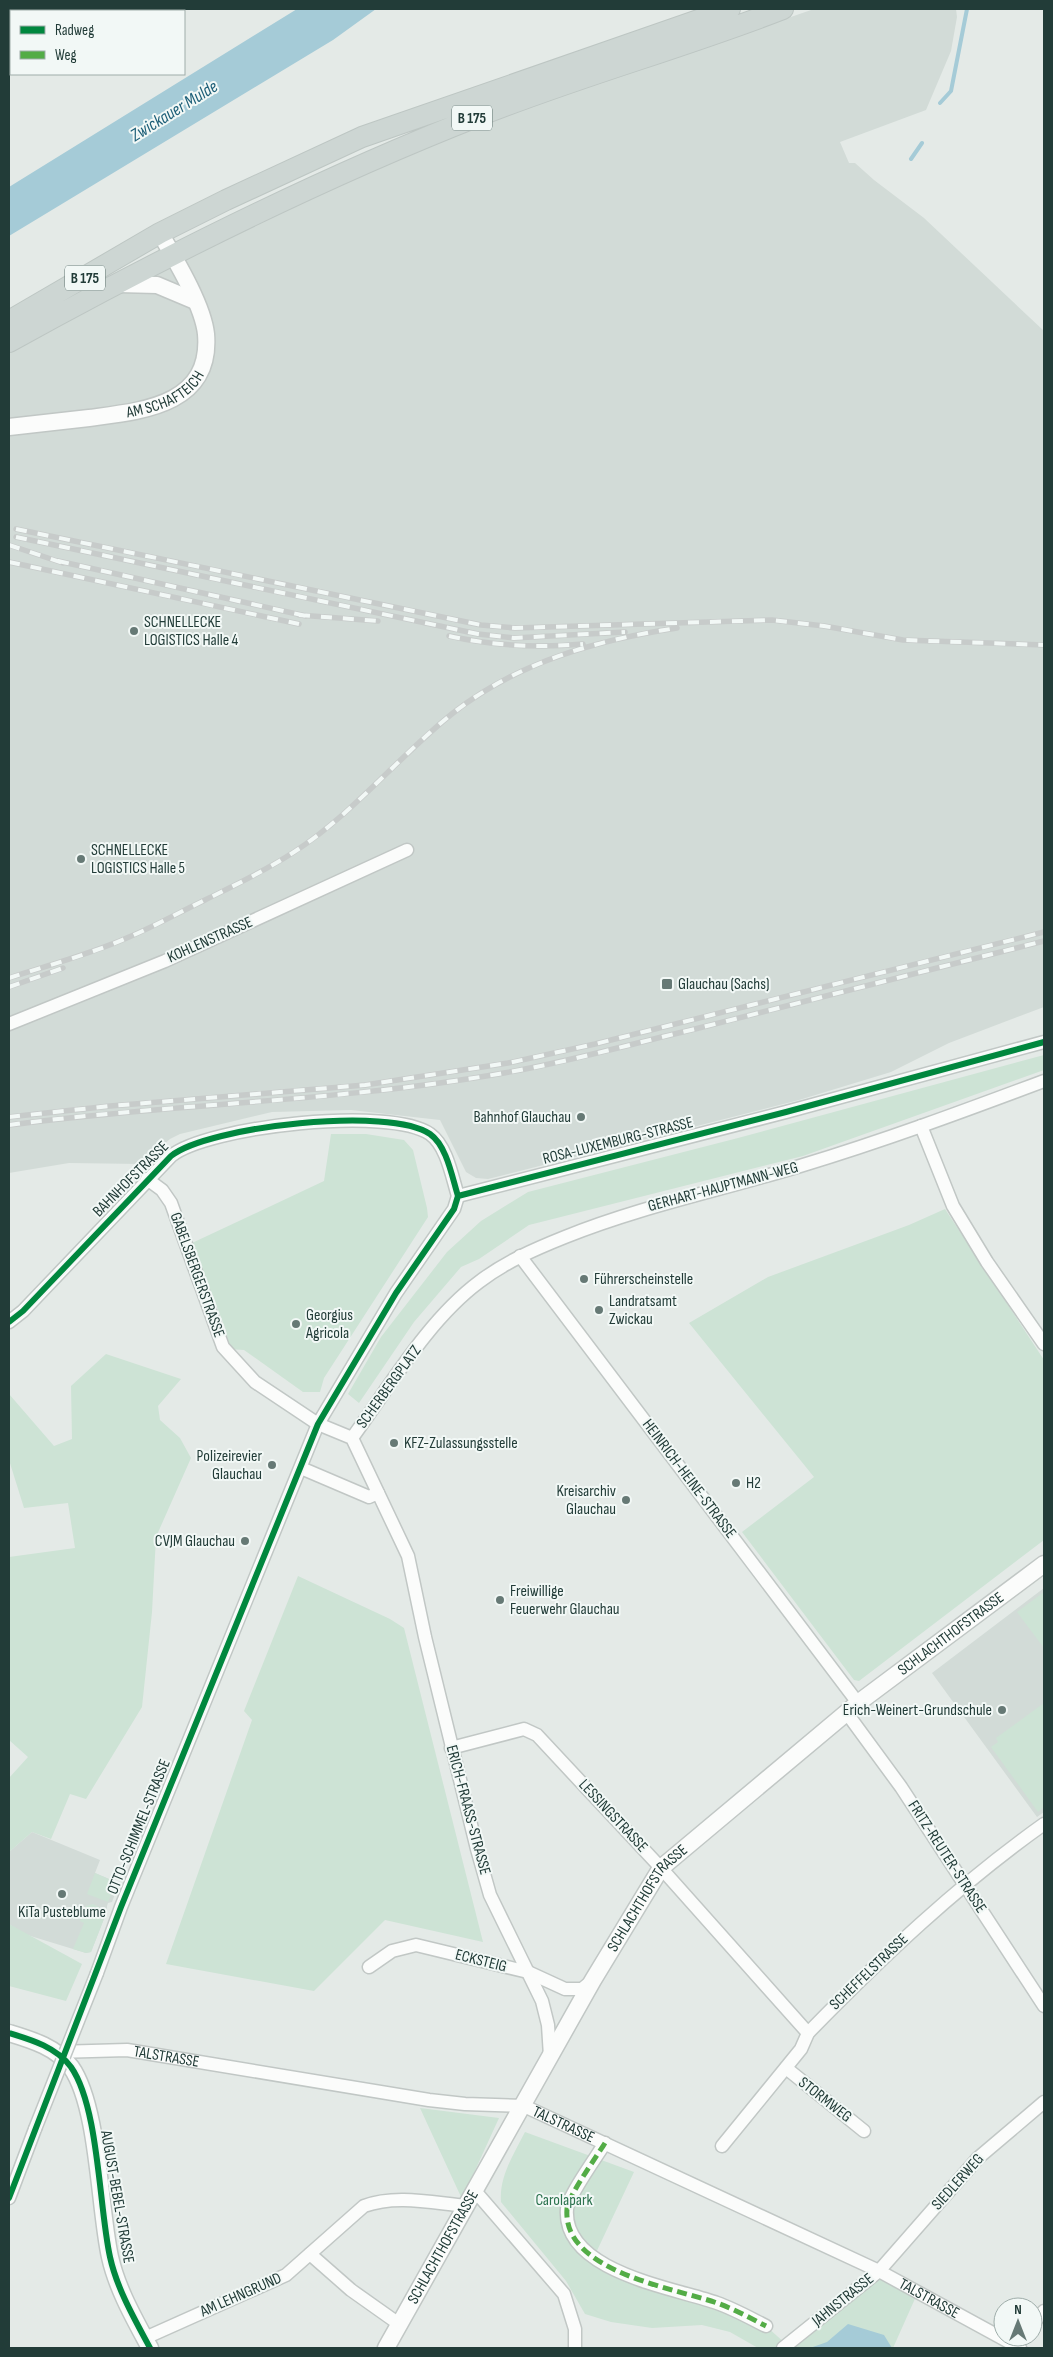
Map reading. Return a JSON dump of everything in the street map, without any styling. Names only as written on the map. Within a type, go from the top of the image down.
[{"type":"main road","name":"B 175","points":[[9,321],[160,233],[226,200],[362,138],[730,9]]},
{"type":"main road","name":"B 175","points":[[9,342],[172,254],[376,158],[472,118],[783,9]]},
{"type":"street","name":"AM SCHAFTEICH","points":[[9,427],[140,411],[163,405],[183,393],[198,375],[205,358],[206,333],[195,301],[160,233]]},
{"type":"street","points":[[117,284],[157,285],[195,301]]},
{"type":"street","name":"KOHLENSTRASSE","points":[[9,1024],[165,960],[407,850]]},
{"type":"street","name":"ROSA-LUXEMBURG-STRASSE","points":[[458,1196],[786,1112],[1044,1042]]},
{"type":"street","name":"GERHART-HAUPTMANN-WEG","points":[[426,1336],[453,1304],[480,1281],[520,1256],[610,1219],[800,1166],[922,1126],[1044,1081]]},
{"type":"street","name":"BAHNHOFSTRASSE","points":[[9,1322],[22,1311],[147,1179],[181,1148],[248,1129],[275,1124],[347,1121],[420,1127],[433,1136],[446,1160],[458,1196]]},
{"type":"street","points":[[922,1126],[953,1206],[987,1262],[1044,1344]]},
{"type":"street","name":"GABELSBERGERSTRASSE","points":[[147,1179],[162,1190],[171,1203],[223,1347],[255,1382],[318,1424]]},
{"type":"street","points":[[378,1493],[369,1496],[301,1468],[318,1424],[396,1293],[454,1209],[458,1196]]},
{"type":"street","name":"HEINRICH-HEINE-STRASSE","points":[[520,1256],[852,1707]]},
{"type":"street","name":"SCHERBERGPLATZ","points":[[352,1438],[426,1336]]},
{"type":"street","name":"SCHERBERGPLATZ","points":[[318,1424],[352,1438],[408,1556]]},
{"type":"street","name":"OTTO-SCHIMMEL-STRASSE","points":[[9,2198],[121,1907],[301,1468]]},
{"type":"street","name":"ERICH-FRAASS-STRASSE","points":[[408,1556],[451,1748],[490,1895],[542,2002],[548,2025],[550,2056]]},
{"type":"street","name":"SCHLACHTHOFSTRASSE","points":[[386,2348],[524,2106],[593,1980],[661,1868],[852,1707],[1044,1564]]},
{"type":"street","name":"FRITZ-REUTER-STRASSE","points":[[852,1707],[878,1754],[1044,2006]]},
{"type":"street","name":"LESSINGSTRASSE","points":[[451,1748],[524,1729],[531,1730],[661,1868],[808,2033]]},
{"type":"street","name":"SCHEFFELSTRASSE","points":[[722,2146],[801,2049],[808,2033],[885,1954],[966,1885],[1044,1824]]},
{"type":"street","name":"ECKSTEIG","points":[[369,1966],[392,1951],[416,1945],[528,1972],[565,1989],[582,1989],[593,1980]]},
{"type":"street","name":"TALSTRASSE","points":[[9,2033],[31,2040],[56,2052],[127,2050],[429,2100],[465,2104],[524,2106],[879,2271],[1020,2348]]},
{"type":"street","name":"AUGUST-BEBEL-STRASSE","points":[[56,2052],[71,2068],[81,2089],[91,2128],[110,2258],[122,2291],[148,2343]]},
{"type":"street","name":"STORMWEG","points":[[786,2068],[864,2131]]},
{"type":"street","name":"SIEDLERWEG","points":[[879,2271],[978,2158],[1044,2102]]},
{"type":"street","points":[[605,2142],[567,2208],[569,2229],[581,2245],[606,2267],[652,2286],[719,2304],[766,2326]]},
{"type":"street","points":[[475,2191],[564,2294],[575,2329],[575,2348]]},
{"type":"street","name":"AM LEHNGRUND","points":[[148,2343],[286,2275],[364,2206],[378,2201],[394,2199],[466,2206]]},
{"type":"street","points":[[310,2254],[351,2290],[399,2324]]},
{"type":"street","name":"JAHNSTRASSE","points":[[783,2348],[879,2271]]},
{"type":"shaded area","points":[[814,9],[956,9],[957,17],[951,51],[926,110],[840,142],[849,163],[855,163],[924,218],[1044,331],[1044,1007],[949,1043],[891,1072],[799,1100],[488,1179],[476,1178],[466,1172],[440,1120],[351,1110],[272,1112],[180,1134],[170,1139],[141,1164],[69,1163],[9,1173],[9,351],[295,201],[506,115]]},
{"type":"shaded area","name":"Erich-Weinert-Grundschule","points":[[1044,1588],[1044,1812],[1037,1817],[932,1673]]},
{"type":"shaded area","name":"KiTa Pusteblume","points":[[32,1832],[100,1860],[95,1873],[116,1882],[118,1886],[112,1902],[108,1903],[107,1911],[91,1952],[86,1953],[24,1934],[9,1924],[9,1852]]},
{"type":"green space","points":[[1044,1055],[1044,1070],[803,1156],[529,1225],[479,1259],[461,1267],[414,1322],[359,1403],[348,1394],[381,1337],[447,1252],[481,1221],[528,1192],[738,1138]]},
{"type":"green space","points":[[331,1134],[366,1134],[404,1140],[413,1150],[428,1217],[324,1378],[320,1392],[303,1392],[244,1350],[228,1349],[226,1330],[192,1243],[324,1181]]},
{"type":"green space","points":[[945,1209],[1044,1360],[1044,1540],[859,1681],[854,1680],[742,1532],[814,1477],[689,1323],[768,1277],[909,1225]]},
{"type":"green space","points":[[106,1354],[181,1379],[158,1406],[160,1420],[180,1438],[191,1458],[156,1537],[152,1612],[142,1707],[86,1799],[70,1794],[51,1839],[32,1832],[9,1852],[9,1778],[28,1757],[9,1740],[9,1557],[75,1548],[68,1503],[24,1508],[9,1460],[9,1394],[54,1446],[72,1439],[71,1386]]},
{"type":"green space","points":[[298,1576],[390,1619],[404,1628],[483,1942],[385,1920],[314,1991],[166,1964],[252,1720],[244,1711]]},
{"type":"green space","points":[[1044,1592],[1044,1648],[1017,1612]]},
{"type":"green space","points":[[1044,1703],[1044,1807],[1038,1812],[991,1747],[998,1742],[996,1738]]},
{"type":"green space","points":[[95,1873],[116,1882],[108,1902],[87,1894]]},
{"type":"green space","points":[[93,1904],[107,1911],[91,1952],[86,1953],[73,1949],[84,1923],[80,1921],[86,1906]]},
{"type":"green space","points":[[9,1924],[82,1964],[66,2001],[9,1986]]},
{"type":"green space","points":[[420,2108],[499,2118],[462,2199]]},
{"type":"green space","name":"Carolapark","points":[[525,2132],[634,2172],[594,2257],[766,2326],[787,2345],[879,2271],[918,2292],[893,2348],[758,2348],[730,2332],[702,2325],[652,2328],[611,2322],[585,2314],[566,2281],[501,2202],[502,2183],[505,2174]]},
{"type":"water","name":"Zwickauer Mulde","points":[[297,9],[376,9],[333,40],[9,236],[9,187]]},
{"type":"water","points":[[848,2324],[884,2335],[892,2348],[810,2348],[827,2342]]},
{"type":"waterway","points":[[940,103],[951,91],[967,9]]},
{"type":"waterway","points":[[911,159],[922,143]]},
{"type":"railway","points":[[16,529],[481,625],[515,628],[772,620],[824,626],[903,640],[1044,645]]},
{"type":"railway","points":[[16,537],[478,634],[514,638],[625,632]]},
{"type":"railway","points":[[9,545],[63,563]]},
{"type":"railway","points":[[58,561],[306,616]]},
{"type":"railway","points":[[9,562],[299,624]]},
{"type":"railway","points":[[299,615],[378,621]]},
{"type":"railway","points":[[9,978],[85,954],[129,937],[261,872],[283,859],[316,837],[356,803],[413,748],[453,713],[478,695],[504,680],[531,667],[588,647],[617,639],[677,628]]},
{"type":"railway","points":[[449,636],[516,645],[583,644]]},
{"type":"railway","points":[[9,1117],[110,1106],[365,1085],[508,1063],[595,1044],[1044,932]]},
{"type":"railway","points":[[9,1125],[381,1090],[504,1073],[600,1053],[1044,941]]},
{"type":"railway","points":[[9,987],[63,968]]},
{"type":"marked path","points":[[605,2143],[577,2186],[567,2209],[570,2231],[582,2248],[601,2262],[624,2274],[717,2303],[766,2326]]},
{"type":"cycle path","points":[[458,1196],[786,1112],[1044,1042]]},
{"type":"cycle path","points":[[9,1322],[23,1311],[171,1156],[191,1145],[222,1136],[259,1128],[300,1123],[378,1121],[409,1126],[430,1134],[441,1146],[458,1196]]},
{"type":"cycle path","points":[[9,2198],[121,1907],[318,1424],[396,1293],[454,1209],[458,1196]]},
{"type":"cycle path","points":[[9,2033],[35,2042],[58,2054],[71,2067],[80,2085],[93,2132],[106,2236],[113,2269],[127,2304],[150,2348]]},
{"type":"place","name":"SCHNELLECKE LOGISTICS Halle 4","points":[[134,631]]},
{"type":"place","name":"SCHNELLECKE LOGISTICS Halle 5","points":[[81,859]]},
{"type":"place","name":"Glauchau (Sachs)","points":[[667,984]]},
{"type":"place","name":"Bahnhof Glauchau","points":[[581,1117]]},
{"type":"place","name":"Führerscheinstelle","points":[[584,1279]]},
{"type":"place","name":"Landratsamt Zwickau","points":[[599,1310]]},
{"type":"place","name":"Georgius Agricola","points":[[296,1324]]},
{"type":"place","name":"KFZ-Zulassungsstelle","points":[[394,1443]]},
{"type":"place","name":"Polizeirevier Glauchau","points":[[272,1465]]},
{"type":"place","name":"H2","points":[[736,1483]]},
{"type":"place","name":"Kreisarchiv Glauchau","points":[[626,1500]]},
{"type":"place","name":"CVJM Glauchau","points":[[245,1541]]},
{"type":"place","name":"Freiwillige Feuerwehr Glauchau","points":[[500,1600]]},
{"type":"place","name":"Erich-Weinert-Grundschule","points":[[1002,1710]]},
{"type":"place","name":"KiTa Pusteblume","points":[[62,1894]]}]
